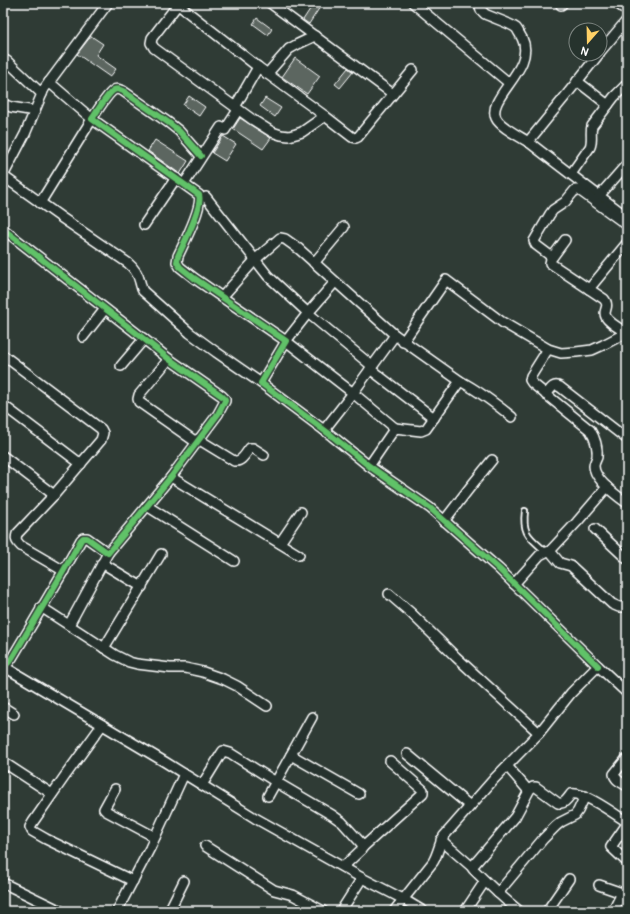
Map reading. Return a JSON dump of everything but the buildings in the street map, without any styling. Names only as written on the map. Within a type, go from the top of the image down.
[{"type":"street","points":[[108,3],[44,88],[25,134],[3,176],[134,267],[143,291],[190,333],[261,383],[369,466],[430,508],[499,569],[627,693]]},
{"type":"street","points":[[325,116],[302,132],[296,134],[289,136],[272,132],[154,48],[151,44],[152,38],[177,3],[267,74],[325,116],[352,137],[356,138],[413,70]]},
{"type":"street","points":[[270,3],[393,94]]},
{"type":"street","points":[[413,3],[510,83]]},
{"type":"street","points":[[479,3],[481,10],[485,14],[516,28],[524,43],[525,50],[523,61],[495,108],[494,112],[496,119],[599,196],[627,225]]},
{"type":"street","points":[[617,3],[627,11]]},
{"type":"street","points":[[608,42],[627,20]]},
{"type":"street","points":[[267,74],[289,49],[315,36]]},
{"type":"street","points":[[3,59],[42,94]]},
{"type":"street","points":[[528,142],[592,62]]},
{"type":"street","points":[[235,107],[258,67]]},
{"type":"street","points":[[577,81],[608,105]]},
{"type":"street","points":[[49,82],[92,119],[199,195],[201,199],[196,215],[178,256],[177,262],[180,267],[286,341],[395,428],[421,431],[426,429],[460,381]]},
{"type":"street","points":[[571,174],[590,147],[592,142],[592,126],[627,84]]},
{"type":"street","points":[[40,203],[92,119],[110,92],[115,89],[123,91],[169,123],[179,131],[202,156]]},
{"type":"street","points":[[3,104],[11,108],[35,111]]},
{"type":"street","points":[[184,184],[202,156],[238,110],[235,107]]},
{"type":"street","points":[[599,196],[627,164]]},
{"type":"street","points":[[144,225],[176,178]]},
{"type":"street","points":[[552,257],[536,245],[534,241],[553,210],[565,202],[575,190],[579,190],[615,212],[627,217]]},
{"type":"street","points":[[206,197],[268,276],[371,368],[434,418]]},
{"type":"street","points":[[314,263],[344,227]]},
{"type":"street","points":[[3,229],[168,359],[225,399],[224,405],[171,477],[108,553],[69,625]]},
{"type":"street","points":[[222,297],[256,259],[280,238],[285,239],[403,342],[489,399],[512,417]]},
{"type":"street","points":[[403,342],[446,280],[502,322],[548,349],[561,353],[592,350],[627,333],[609,321],[606,317],[607,302],[604,299],[551,264],[550,261],[552,257],[566,240]]},
{"type":"street","points":[[589,289],[627,243]]},
{"type":"street","points":[[261,383],[286,341],[335,282]]},
{"type":"street","points":[[83,338],[106,309]]},
{"type":"street","points":[[324,430],[395,335]]},
{"type":"street","points":[[121,366],[144,339]]},
{"type":"street","points":[[548,349],[530,380],[546,395],[590,430],[596,445],[597,457],[594,465],[596,473],[607,487],[627,503]]},
{"type":"street","points":[[3,356],[101,429],[103,433],[101,440],[16,538],[17,542],[21,546],[64,571]]},
{"type":"street","points":[[168,359],[139,395],[139,402],[197,440],[234,461],[238,462],[241,460],[250,448],[253,448],[264,455]]},
{"type":"street","points":[[546,395],[552,387],[560,387],[627,439]]},
{"type":"street","points":[[3,405],[81,464]]},
{"type":"street","points":[[369,466],[395,428]]},
{"type":"street","points":[[3,456],[54,495]]},
{"type":"street","points":[[444,521],[492,460]]},
{"type":"street","points":[[171,477],[299,555]]},
{"type":"street","points":[[514,584],[540,555],[548,551],[577,522],[607,487]]},
{"type":"street","points":[[147,506],[234,561]]},
{"type":"street","points":[[280,543],[301,512]]},
{"type":"street","points":[[595,529],[627,559]]},
{"type":"street","points":[[108,553],[87,538],[81,540],[12,658],[3,666],[255,818],[423,911]]},
{"type":"street","points":[[548,551],[560,563],[571,566],[612,604],[619,607],[627,607]]},
{"type":"street","points":[[104,648],[161,554]]},
{"type":"street","points":[[102,563],[142,587]]},
{"type":"street","points":[[389,594],[539,733]]},
{"type":"street","points":[[41,607],[115,655],[133,663],[170,668],[185,668],[203,672],[237,686],[267,706]]},
{"type":"street","points":[[394,911],[433,862],[438,853],[441,840],[494,779],[539,733],[571,693],[598,666]]},
{"type":"street","points":[[3,708],[14,714]]},
{"type":"street","points":[[268,796],[312,717]]},
{"type":"street","points":[[102,725],[30,827],[32,831],[46,839],[133,881]]},
{"type":"street","points":[[202,785],[223,751],[230,753],[342,822],[363,847]]},
{"type":"street","points":[[408,754],[470,806]]},
{"type":"street","points":[[291,755],[359,794]]},
{"type":"street","points":[[627,758],[614,774],[614,777],[627,786]]},
{"type":"street","points":[[343,866],[423,793],[423,790],[390,761]]},
{"type":"street","points":[[3,762],[52,794]]},
{"type":"street","points":[[507,766],[528,789],[530,789]]},
{"type":"street","points":[[117,911],[155,837],[184,774]]},
{"type":"street","points":[[472,867],[515,817],[530,789],[534,786],[561,804],[571,794],[585,796],[627,823],[611,847],[627,862]]},
{"type":"street","points":[[115,788],[104,809],[155,837]]},
{"type":"street","points":[[498,892],[542,839],[560,822],[575,815],[585,796]]},
{"type":"street","points":[[441,840],[519,911]]},
{"type":"street","points":[[206,846],[274,890],[293,894],[323,911]]},
{"type":"street","points":[[341,911],[362,878]]},
{"type":"street","points":[[547,911],[569,879]]},
{"type":"street","points":[[169,911],[184,881]]},
{"type":"street","points":[[465,911],[485,881]]},
{"type":"street","points":[[3,883],[61,911]]},
{"type":"street","points":[[599,885],[624,890],[613,911]]},
{"type":"lane","points":[[525,512],[525,530],[528,536],[548,551]]},
{"type":"cycle path","points":[[201,156],[179,131],[123,91],[115,89],[111,92],[92,119],[199,195],[196,216],[178,256],[177,262],[180,267],[194,278],[286,341],[261,383],[332,436],[369,466],[430,508],[499,569],[598,666]]},
{"type":"cycle path","points":[[3,229],[169,359],[225,399],[218,414],[171,477],[108,553],[87,538],[83,538],[81,540],[12,658],[3,667]]}]
